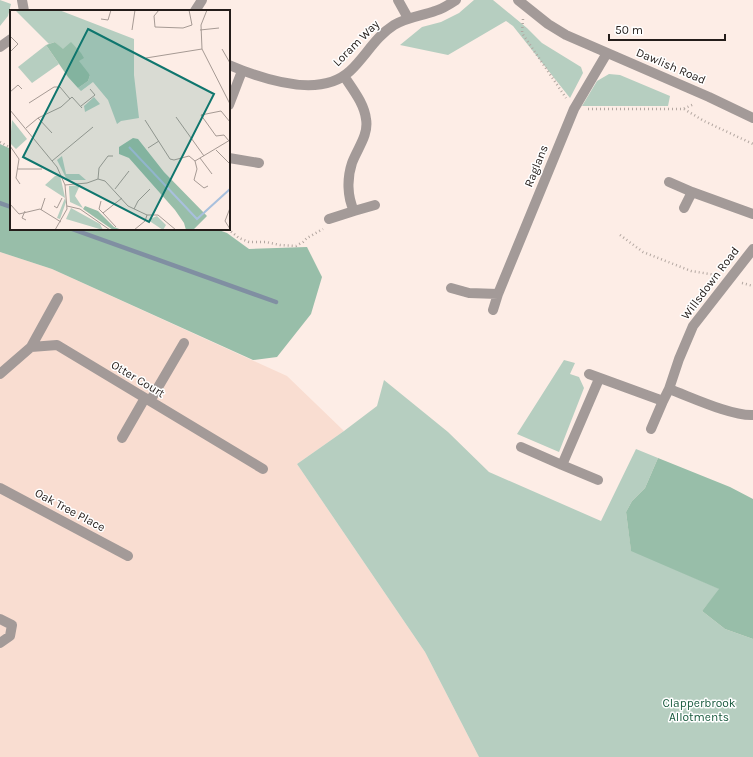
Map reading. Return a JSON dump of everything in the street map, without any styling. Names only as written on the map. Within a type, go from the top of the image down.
[{"type":"street","points":[[22,0],[24,10]]},
{"type":"street","points":[[196,10],[202,0]]},
{"type":"street","points":[[398,0],[408,18]]},
{"type":"street","name":"Loram Way","points":[[230,65],[242,71],[276,81],[309,86],[334,81],[344,76],[351,70],[370,46],[386,30],[395,24],[408,18],[435,11],[456,0]]},
{"type":"street","name":"Dawlish Road","points":[[522,3],[566,35],[709,97],[753,118]]},
{"type":"street","points":[[0,47],[10,41]]},
{"type":"street","name":"Raglans","points":[[493,310],[498,294],[574,109],[607,53]]},
{"type":"street","points":[[230,102],[242,71]]},
{"type":"street","points":[[344,76],[362,103],[367,129],[352,163],[348,183],[350,203],[354,211]]},
{"type":"street","points":[[230,158],[259,163]]},
{"type":"street","points":[[669,182],[753,214]]},
{"type":"street","points":[[684,208],[692,192]]},
{"type":"street","points":[[329,219],[375,205]]},
{"type":"street","name":"Willsdown Road","points":[[651,429],[669,389],[678,359],[693,326],[753,249]]},
{"type":"street","points":[[451,288],[469,293],[498,294]]},
{"type":"street","points":[[0,374],[31,347],[58,298]]},
{"type":"street","points":[[122,438],[184,343]]},
{"type":"street","name":"Otter Court","points":[[31,347],[57,345],[263,469]]},
{"type":"street","points":[[589,374],[599,379],[663,401]]},
{"type":"street","points":[[562,465],[599,379]]},
{"type":"street","points":[[669,389],[724,410],[746,416],[753,415]]},
{"type":"street","points":[[521,447],[598,480]]},
{"type":"street","name":"Oak Tree Place","points":[[0,488],[128,556]]},
{"type":"street","points":[[0,619],[12,625],[10,636],[0,643]]},
{"type":"path","points":[[522,3],[522,33],[574,109],[684,109],[709,97]]},
{"type":"path","points":[[684,109],[711,125],[753,144]]},
{"type":"path","points":[[0,142],[10,147]]},
{"type":"path","points":[[229,230],[239,238],[249,242],[266,242],[296,246],[327,227],[329,219]]},
{"type":"path","points":[[620,235],[643,252],[691,271],[719,276],[729,280]]},
{"type":"shaded area","points":[[0,252],[52,269],[287,376],[344,431],[297,464],[425,652],[479,757],[0,757]]},
{"type":"green space","points":[[0,0],[11,4],[8,16],[0,26]]},
{"type":"green space","points":[[474,0],[493,0],[527,28],[542,43],[581,67],[583,73],[570,98],[513,26],[506,21],[448,55],[400,45],[422,27],[441,22],[459,13]]},
{"type":"green space","points":[[609,74],[620,75],[670,96],[668,106],[582,106],[597,81]]},
{"type":"green space","points":[[0,144],[10,149],[10,230],[219,230],[227,233],[249,249],[307,247],[322,277],[311,314],[277,357],[253,360],[52,269],[0,252]]},
{"type":"green space","points":[[564,360],[575,363],[570,374],[579,377],[584,388],[559,452],[517,434]]},
{"type":"green space","name":"Clapperbrook Allotments","points":[[384,380],[448,432],[489,472],[601,521],[636,449],[658,458],[645,488],[632,501],[626,512],[631,550],[720,589],[702,611],[725,629],[753,639],[753,757],[479,757],[425,652],[297,464],[377,406]]},
{"type":"green space","points":[[658,458],[730,487],[753,499],[753,639],[725,629],[702,611],[719,589],[631,551],[626,512],[632,501],[645,488]]},
{"type":"waterway","points":[[0,203],[10,207]]},
{"type":"waterway","points":[[75,230],[276,302]]}]
